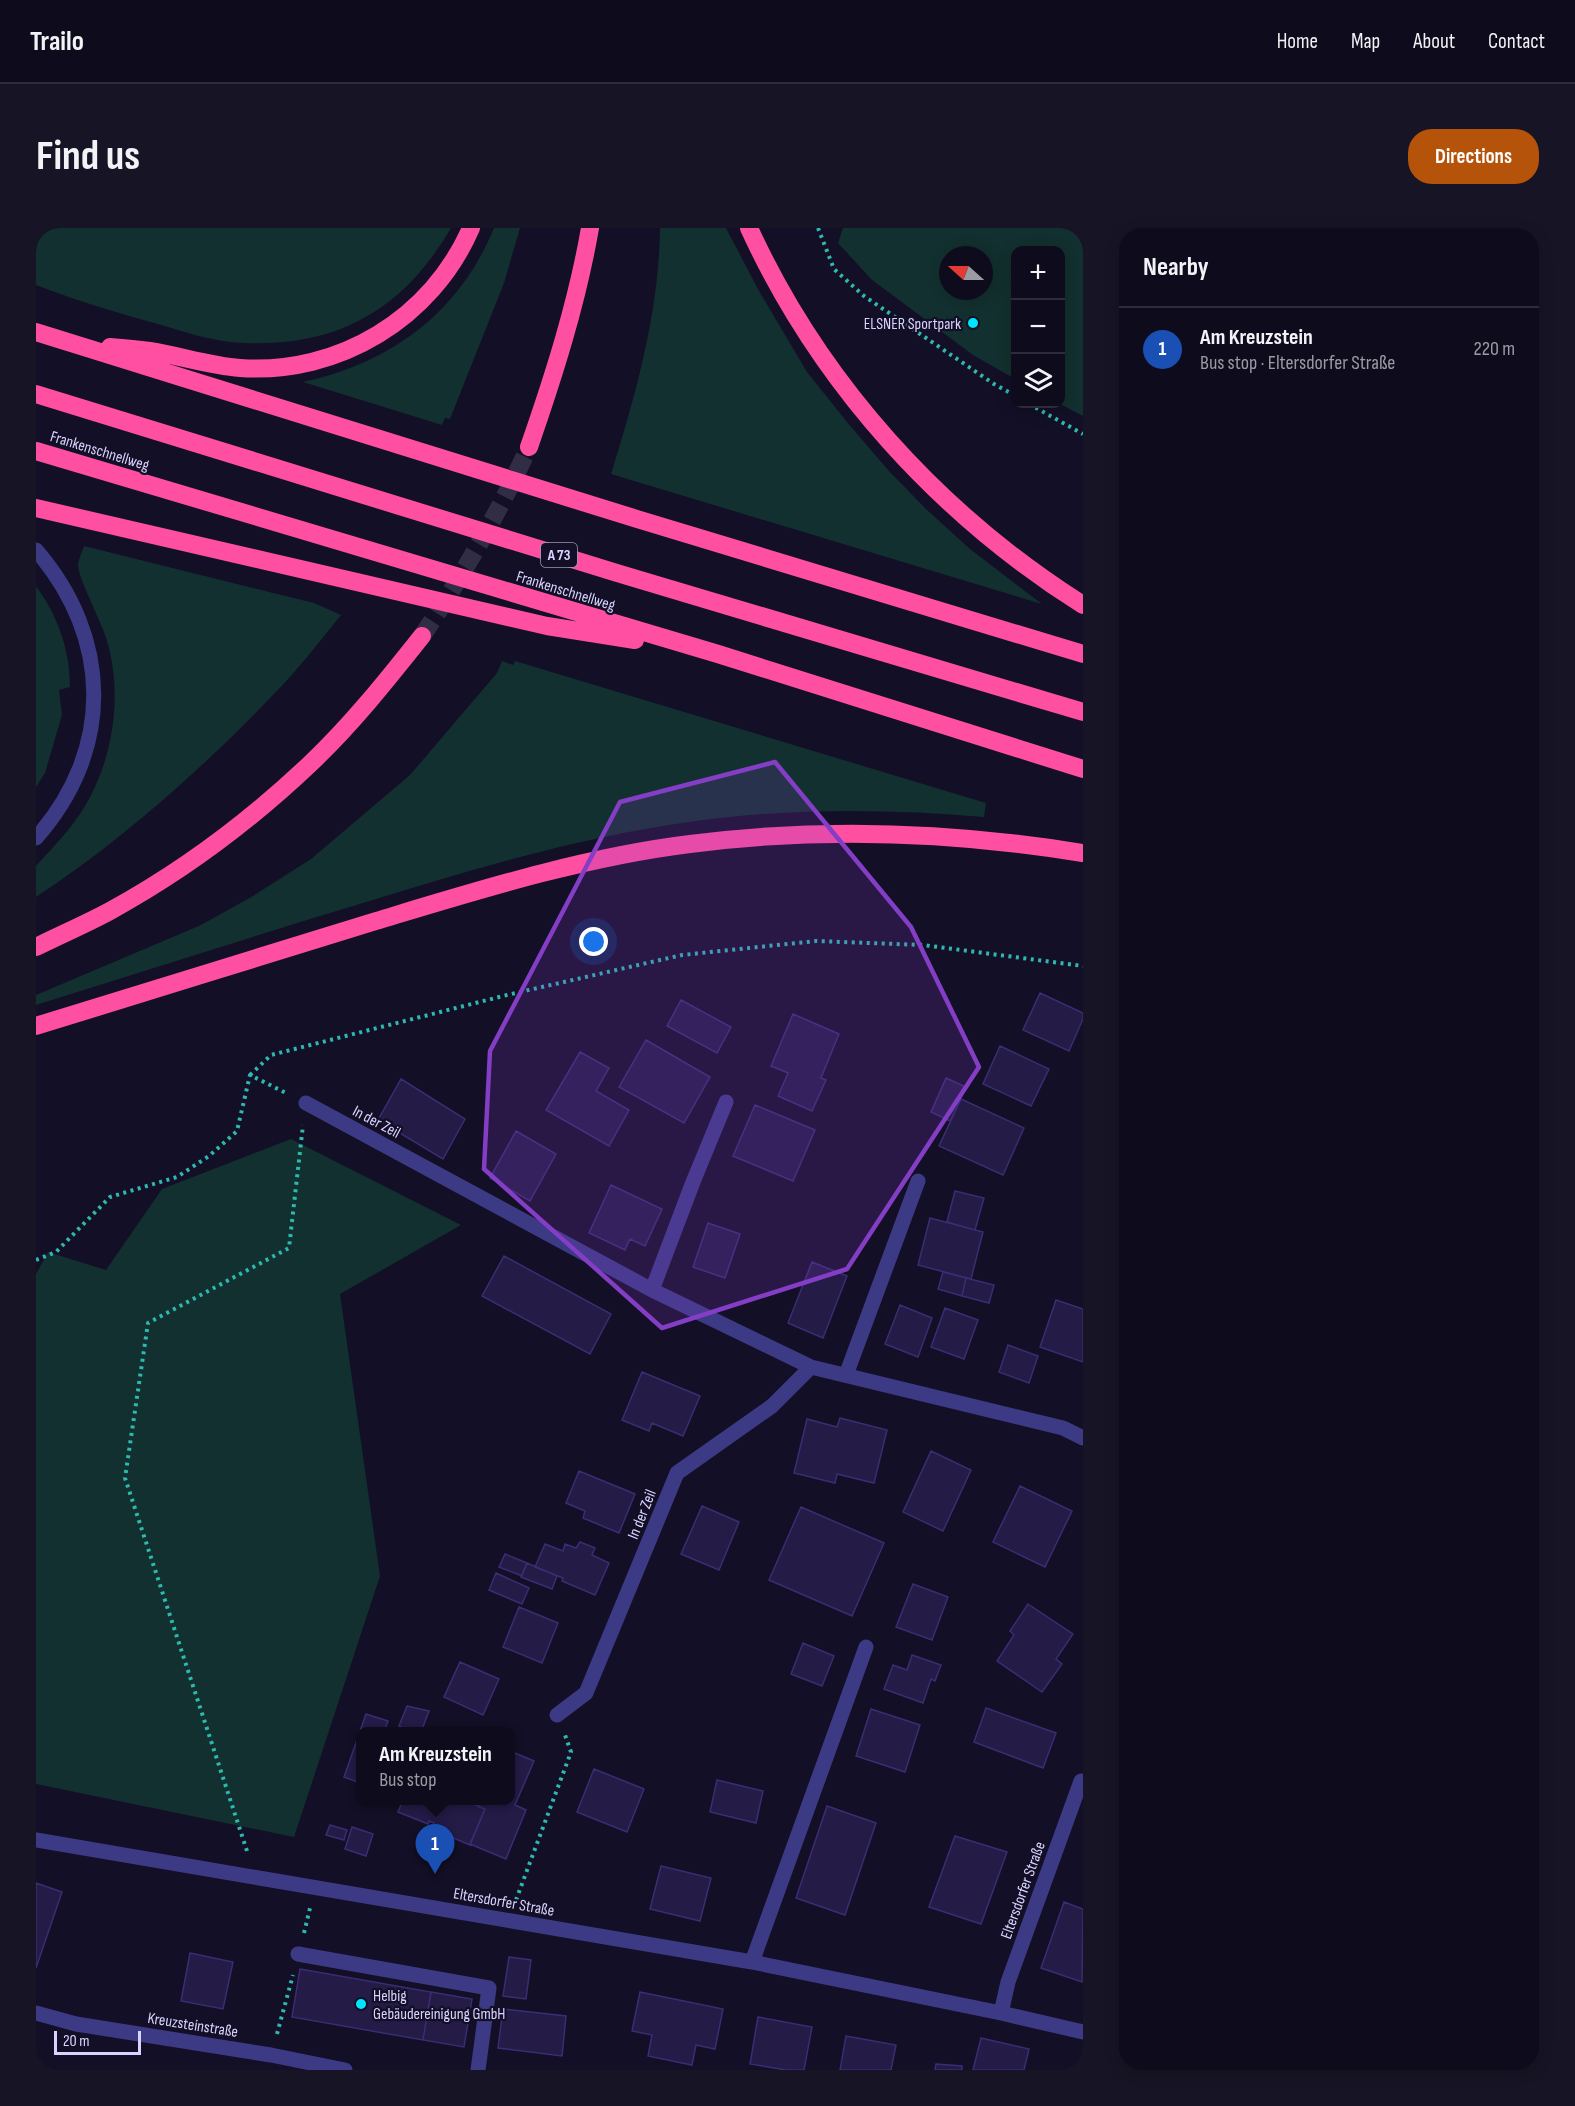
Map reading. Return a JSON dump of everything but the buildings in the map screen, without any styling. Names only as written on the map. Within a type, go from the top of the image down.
[{"type":"highway","points":[[68,342],[152,351],[194,362],[241,369],[288,367],[319,361],[349,351],[377,336],[427,297],[447,273],[471,228]]},
{"type":"highway","points":[[529,447],[571,317],[590,228]]},
{"type":"highway","points":[[749,228],[769,271],[804,330],[855,402],[906,460],[951,505],[999,545],[1054,587],[1083,605]]},
{"type":"highway","points":[[36,332],[625,516],[1083,654]]},
{"type":"highway","name":"Frankenschnellweg","points":[[36,394],[1083,712]]},
{"type":"highway","name":"Frankenschnellweg","points":[[36,451],[718,654],[1083,769]]},
{"type":"highway","points":[[36,508],[547,626],[718,654]]},
{"type":"highway","points":[[36,947],[110,911],[171,874],[249,818],[319,755],[370,702],[422,636]]},
{"type":"highway","points":[[36,1026],[468,894],[630,853],[690,844],[828,832],[935,836],[1039,846],[1083,853]]},
{"type":"street","points":[[36,550],[53,569],[69,595],[90,651],[94,680],[89,740],[80,769],[67,796],[51,821],[36,838]]},
{"type":"street","points":[[652,1290],[726,1102]]},
{"type":"street","name":"In der Zeil","points":[[306,1103],[652,1290],[811,1367],[1063,1428],[1083,1438]]},
{"type":"street","points":[[846,1375],[918,1181]]},
{"type":"street","name":"In der Zeil","points":[[557,1715],[586,1693],[677,1473],[772,1406],[811,1367]]},
{"type":"street","points":[[752,1962],[866,1647]]},
{"type":"street","name":"Eltersdorfer Straße","points":[[1001,2013],[1008,1983],[1081,1781]]},
{"type":"street","name":"Eltersdorfer Straße","points":[[36,1840],[752,1962],[1083,2032]]},
{"type":"street","points":[[298,1954],[489,1988],[478,2070]]},
{"type":"street","name":"Kreuzsteinstraße","points":[[36,2013],[76,2024],[271,2055],[345,2070]]},
{"type":"path","points":[[818,228],[834,268],[864,296],[1011,393]]},
{"type":"path","points":[[1036,408],[1083,434]]},
{"type":"path","points":[[36,1260],[56,1252],[110,1197],[177,1177],[209,1156],[237,1131],[250,1075],[271,1055],[496,998],[682,955],[816,941],[923,945],[1083,966]]},
{"type":"path","points":[[247,1851],[125,1478],[148,1323],[290,1248],[306,1103],[250,1075]]},
{"type":"path","points":[[509,1920],[571,1752],[557,1715]]},
{"type":"path","points":[[271,2055],[316,1886]]},
{"type":"highlighted area","points":[[775,762],[911,927],[979,1067],[847,1269],[662,1328],[484,1169],[490,1051],[620,802]]},
{"type":"green space","points":[[36,228],[451,228],[432,257],[412,281],[365,318],[338,330],[309,338],[277,343],[243,343],[220,341],[187,333],[95,306],[36,285]]},
{"type":"green space","points":[[494,228],[520,228],[504,283],[450,419],[445,418],[442,425],[303,382],[365,362],[418,330],[462,285]]},
{"type":"green space","points":[[660,228],[726,228],[759,291],[807,372],[847,422],[888,470],[926,509],[970,549],[1042,604],[611,474],[629,414],[651,322],[659,259]]},
{"type":"green space","name":"ELSNER Sportpark","points":[[843,228],[1083,228],[1083,416],[1065,407],[1065,246],[1011,246],[1011,377],[973,355],[872,280],[838,243]]},
{"type":"green space","points":[[84,546],[314,603],[341,615],[282,685],[218,750],[160,803],[99,852],[36,897],[36,866],[68,830],[85,806],[103,765],[113,721],[114,675],[110,653],[104,632],[84,587],[78,564]]},
{"type":"green space","points":[[36,586],[51,609],[61,634],[68,660],[70,687],[59,690],[62,715],[45,773],[36,787]]},
{"type":"green space","points":[[502,661],[513,665],[515,661],[986,803],[984,817],[876,811],[803,812],[696,821],[614,835],[453,876],[36,1005],[36,995],[201,925],[253,896],[311,859],[410,775],[497,673]]},
{"type":"green space","points":[[291,1139],[461,1225],[340,1294],[380,1576],[294,1837],[36,1784],[36,1274],[48,1252],[106,1270],[162,1189]]},
{"type":"tunnel","points":[[422,636],[479,544],[529,447]]},
{"type":"place","name":"ELSNER Sportpark","points":[[973,323]]},
{"type":"place","name":"Am Kreuzstein","points":[[435,1874]]},
{"type":"place","name":"Helbig Gebäudereinigung GmbH","points":[[361,2004]]}]
